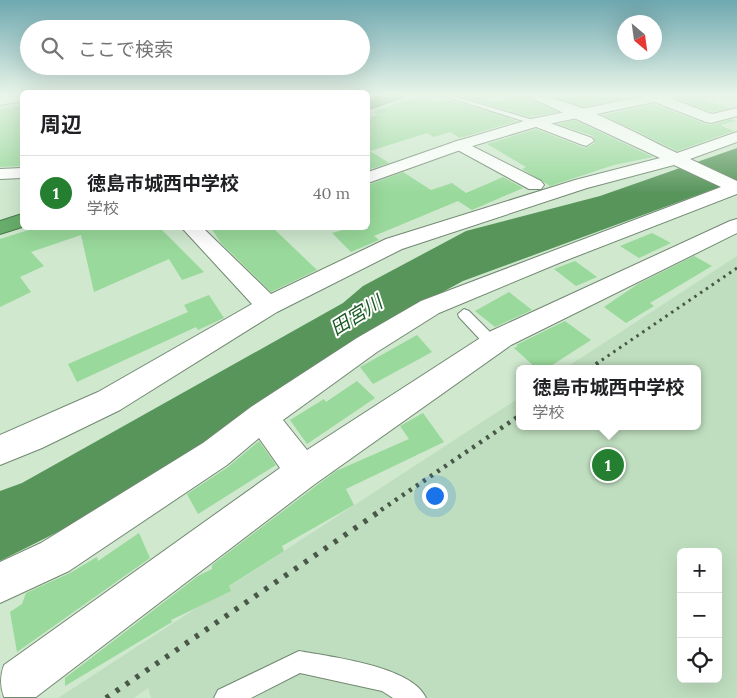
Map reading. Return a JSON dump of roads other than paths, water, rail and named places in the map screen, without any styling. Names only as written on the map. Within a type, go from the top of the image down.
[{"type":"highway","points":[[0,218],[20,212]]},
{"type":"highway","points":[[0,228],[20,221]]},
{"type":"street","points":[[370,177],[460,145],[518,128]]},
{"type":"street","points":[[550,128],[586,142]]},
{"type":"street","points":[[610,128],[736,188]]},
{"type":"street","points":[[0,450],[31,438],[110,401],[268,306],[394,244],[581,184],[678,160],[737,137]]},
{"type":"street","points":[[460,145],[536,185]]},
{"type":"street","points":[[0,174],[20,173]]},
{"type":"street","points":[[0,583],[55,557],[215,454],[262,417],[367,345],[430,307],[551,258],[736,188]]},
{"type":"street","points":[[20,681],[304,472],[493,344],[587,296],[737,225]]},
{"type":"street","points":[[194,230],[268,306]]},
{"type":"street","points":[[262,417],[304,472]]},
{"type":"lane","points":[[464,314],[493,344]]},
{"type":"lane","points":[[226,698],[299,662],[386,680],[414,698]]},
{"type":"water","name":"田宮川","points":[[737,148],[737,182],[463,281],[365,334],[147,487],[0,561],[0,491],[22,483],[343,303],[363,286],[466,231],[600,196]]},
{"type":"railway","points":[[596,364],[737,268]]},
{"type":"railway","points":[[381,510],[516,418]]},
{"type":"railway","points":[[106,698],[383,509]]},
{"type":"place","name":"徳島市城西中学校","points":[[608,465]]}]
